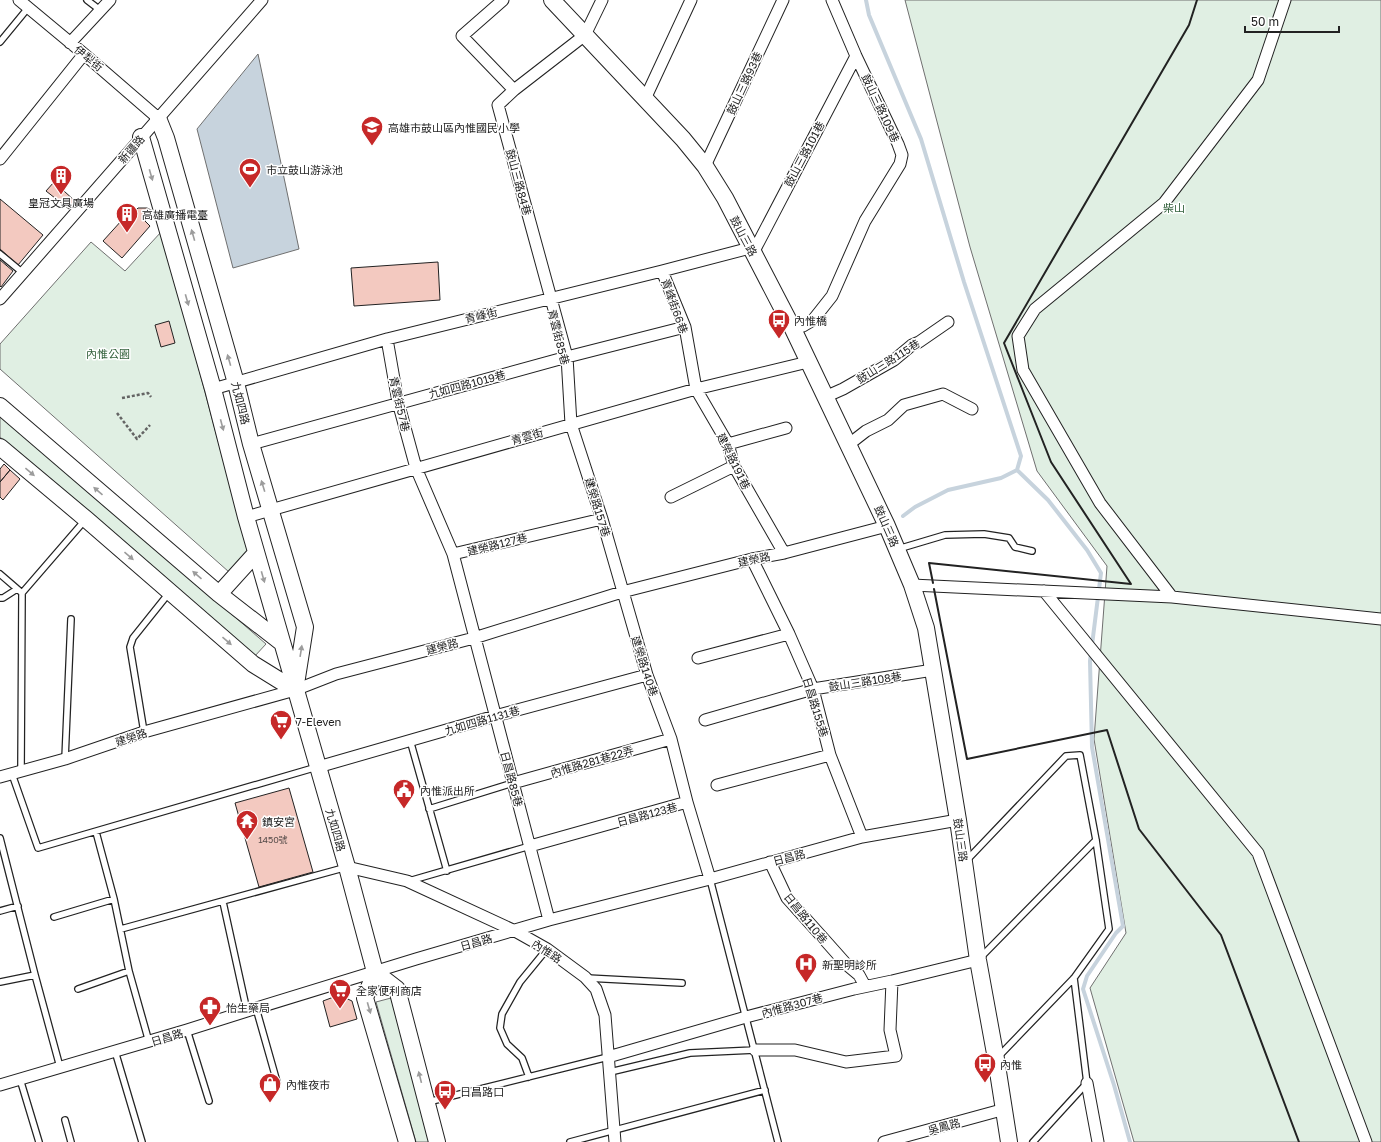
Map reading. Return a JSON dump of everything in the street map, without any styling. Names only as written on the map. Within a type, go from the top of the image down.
[{"type":"street","name":"伊犁街","points":[[19,0],[158,118]]},
{"type":"street","points":[[70,43],[110,0]]},
{"type":"street","name":"新疆路","points":[[0,299],[262,0]]},
{"type":"street","points":[[503,0],[462,36],[514,90]]},
{"type":"street","name":"鼓山三路","points":[[552,0],[683,139],[706,166],[725,198],[793,329],[887,526],[912,585],[926,628],[958,820],[978,960],[1005,1109],[1009,1142]]},
{"type":"street","points":[[586,35],[602,0]]},
{"type":"street","points":[[645,99],[691,0]]},
{"type":"street","name":"鼓山三路93巷","points":[[706,166],[783,0]]},
{"type":"street","name":"鼓山三路109巷","points":[[793,329],[804,326],[813,320],[832,296],[865,221],[900,164],[902,155],[832,0]]},
{"type":"street","points":[[1172,597],[1100,503],[1023,370],[1018,336],[1035,309],[1164,203],[1258,80],[1285,0]]},
{"type":"street","name":"鼓山三路84巷","points":[[550,298],[498,105],[514,90],[586,35]]},
{"type":"street","points":[[0,159],[84,54]]},
{"type":"street","name":"鼓山三路101巷","points":[[752,250],[856,56]]},
{"type":"street","name":"九如四路","points":[[158,118],[166,138],[236,384],[251,444],[305,626],[295,690]]},
{"type":"street","name":"九如四路","points":[[141,137],[213,390],[256,553],[347,867],[375,972]]},
{"type":"street","name":"青峰街","points":[[213,390],[387,339],[550,298],[752,250]]},
{"type":"street","name":"青峰街66巷","points":[[662,271],[685,327],[696,389]]},
{"type":"street","name":"青雲街85巷","points":[[550,298],[567,357],[571,424]]},
{"type":"street","name":"鼓山三路115巷","points":[[825,397],[843,389],[894,360],[912,345],[919,342],[948,322]]},
{"type":"street","name":"九如四路1019巷","points":[[251,444],[398,402],[685,327]]},
{"type":"street","name":"青雲街57巷","points":[[387,339],[398,402],[416,468],[453,554]]},
{"type":"street","name":"青雲街","points":[[246,517],[696,389],[808,362]]},
{"type":"street","name":"建榮路191巷","points":[[696,389],[728,444],[734,466],[784,553]]},
{"type":"street","points":[[848,445],[866,430],[888,420],[904,405],[943,394],[972,409]]},
{"type":"street","points":[[0,406],[219,594],[282,643]]},
{"type":"street","name":"建榮路157巷","points":[[571,424],[602,519],[622,592]]},
{"type":"street","points":[[728,444],[786,428]]},
{"type":"street","points":[[0,447],[86,519],[253,664],[295,690]]},
{"type":"street","points":[[671,496],[734,466]]},
{"type":"street","name":"建榮路127巷","points":[[474,638],[453,554],[602,519]]},
{"type":"street","name":"建榮路","points":[[0,777],[65,759],[144,732],[295,690],[336,674],[474,638],[622,592],[752,559],[784,553],[887,526]]},
{"type":"street","points":[[219,594],[256,553]]},
{"type":"street","name":"日昌路155巷","points":[[752,559],[789,634],[813,689],[830,755],[862,837]]},
{"type":"street","points":[[912,585],[1172,597],[1381,619]]},
{"type":"street","points":[[1044,591],[1258,853],[1366,1142]]},
{"type":"street","name":"建榮路140巷","points":[[622,592],[647,675],[670,739],[687,802]]},
{"type":"street","points":[[698,658],[789,634]]},
{"type":"street","name":"日昌路85巷","points":[[474,638],[550,920]]},
{"type":"street","name":"鼓山三路108巷","points":[[705,720],[813,689],[933,670]]},
{"type":"street","name":"九如四路1131巷","points":[[318,767],[495,716],[647,675]]},
{"type":"street","name":"內惟路281巷22弄","points":[[513,784],[670,739]]},
{"type":"street","points":[[717,785],[830,755]]},
{"type":"street","name":"日昌路123巷","points":[[530,846],[687,802],[710,879]]},
{"type":"street","name":"日昌路","points":[[0,1085],[148,1042],[251,1009],[550,920],[710,879],[862,837],[958,820]]},
{"type":"street","name":"日昌路110巷","points":[[770,862],[787,898],[847,965],[859,975],[865,986]]},
{"type":"street","name":"內惟路","points":[[347,867],[407,881],[515,931],[547,949],[585,977],[596,989],[605,1015],[614,1136]]},
{"type":"street","name":"內惟路307巷","points":[[608,1057],[746,1017],[865,986],[892,982],[978,960]]},
{"type":"street","points":[[407,1142],[366,998],[375,972],[397,988],[437,1142]]},
{"type":"street","points":[[755,1050],[795,1050],[846,1062],[896,1056],[890,1030],[892,982]]},
{"type":"street","points":[[1088,1083],[1098,1142]]},
{"type":"street","name":"吳鳳路","points":[[884,1142],[1005,1109]]},
{"type":"lane","points":[[87,0],[100,10]]},
{"type":"lane","points":[[0,42],[28,8]]},
{"type":"lane","points":[[0,254],[23,273]]},
{"type":"lane","points":[[0,598],[20,591],[86,519]]},
{"type":"lane","points":[[897,549],[945,535],[984,534],[1008,538],[1015,547],[1032,551]]},
{"type":"lane","points":[[0,574],[20,591]]},
{"type":"lane","points":[[20,591],[16,773],[38,848],[318,767]]},
{"type":"lane","points":[[144,732],[130,646],[133,638],[170,592]]},
{"type":"lane","points":[[65,759],[71,619]]},
{"type":"lane","points":[[410,740],[447,871]]},
{"type":"lane","points":[[964,862],[1066,756],[1080,755],[1096,840],[1109,929],[1074,978],[996,1059]]},
{"type":"lane","points":[[429,809],[513,784]]},
{"type":"lane","points":[[96,832],[114,899],[129,971],[148,1042]]},
{"type":"lane","points":[[0,838],[34,974],[60,1067]]},
{"type":"lane","points":[[978,960],[1096,840]]},
{"type":"lane","points":[[407,881],[447,871],[530,846]]},
{"type":"lane","points":[[121,929],[224,902],[347,867]]},
{"type":"lane","points":[[710,879],[778,1142]]},
{"type":"lane","points":[[54,917],[114,899]]},
{"type":"lane","points":[[224,902],[251,1009],[277,1082]]},
{"type":"lane","points":[[0,911],[18,906]]},
{"type":"lane","points":[[529,1077],[522,1058],[507,1044],[500,1028],[502,1014],[520,982],[547,949]]},
{"type":"lane","points":[[78,989],[129,971]]},
{"type":"lane","points":[[0,982],[34,974]]},
{"type":"lane","points":[[585,977],[682,983]]},
{"type":"lane","points":[[1033,1142],[1088,1083],[1074,978]]},
{"type":"lane","points":[[187,1030],[209,1101]]},
{"type":"lane","points":[[610,1072],[690,1054],[755,1050]]},
{"type":"lane","points":[[115,1051],[142,1142]]},
{"type":"lane","points":[[427,1102],[608,1057]]},
{"type":"lane","points":[[20,1079],[39,1142]]},
{"type":"lane","points":[[570,1142],[614,1136],[765,1090]]},
{"type":"lane","points":[[65,1120],[71,1142]]},
{"type":"path","points":[[122,398],[147,393],[151,397]]},
{"type":"path","points":[[117,413],[137,438],[150,425]]},
{"type":"green space","name":"柴山","points":[[905,0],[1381,0],[1381,1142],[1134,1142],[1090,988],[1126,933],[1094,739],[1107,566],[1037,471],[970,247]]},
{"type":"green space","name":"內惟公園","points":[[162,231],[248,553],[229,572],[0,369],[0,344],[91,242],[125,271]]},
{"type":"green space","points":[[0,413],[266,644],[254,657],[0,437]]},
{"type":"green space","points":[[391,998],[432,1142],[416,1142],[376,1002]]},
{"type":"shaded area","name":"市立鼓山游泳池","points":[[258,54],[299,249],[233,268],[197,129]]},
{"type":"building","name":"皇冠文具廣場","points":[[54,182],[75,201],[69,209],[46,191]]},
{"type":"building","points":[[0,199],[43,235],[18,265],[0,249]]},
{"type":"building","name":"高雄廣播電臺","points":[[138,208],[147,208],[153,211],[145,221],[150,226],[122,258],[103,241],[132,209],[134,212]]},
{"type":"building","points":[[0,260],[13,271],[1,287],[0,286]]},
{"type":"building","points":[[438,262],[440,300],[354,306],[351,268]]},
{"type":"building","points":[[169,321],[175,343],[161,347],[155,325]]},
{"type":"building","points":[[4,464],[10,470],[0,482],[0,469]]},
{"type":"building","points":[[10,470],[20,479],[3,500],[0,497],[0,482]]},
{"type":"building","points":[[289,788],[313,872],[259,887],[235,803]]},
{"type":"building","name":"全家便利商店","points":[[339,995],[352,1001],[357,1019],[330,1027],[323,1001]]},
{"type":"waterway","points":[[866,0],[869,15],[921,139],[964,282],[1021,456],[1017,470],[1048,500],[1087,550],[1101,573],[1090,661],[1092,747],[1123,926],[1116,933],[1087,976],[1083,989],[1114,1085],[1130,1142]]},
{"type":"waterway","points":[[903,516],[915,507],[948,490],[1001,478],[1017,470]]},
{"type":"wall","points":[[933,583],[929,563],[1131,584],[1051,462],[1004,343],[1189,25],[1197,0]]},
{"type":"wall","points":[[934,589],[967,759],[1107,730],[1139,829],[1221,935],[1299,1142]]},
{"type":"place","name":"高雄市鼓山區內惟國民小學","points":[[372,146]]},
{"type":"place","name":"市立鼓山游泳池","points":[[250,188]]},
{"type":"place","name":"皇冠文具廣場","points":[[61,196]]},
{"type":"place","name":"高雄廣播電臺","points":[[127,234]]},
{"type":"place","name":"內惟橋","points":[[779,340]]},
{"type":"place","name":"7-Eleven","points":[[281,740]]},
{"type":"place","name":"內惟派出所","points":[[404,810]]},
{"type":"place","name":"鎮安宮","points":[[247,840]]},
{"type":"place","name":"新聖明診所","points":[[806,984]]},
{"type":"place","name":"全家便利商店","points":[[340,1010]]},
{"type":"place","name":"怡生藥局","points":[[210,1026]]},
{"type":"place","name":"內惟","points":[[985,1084]]},
{"type":"place","name":"內惟夜市","points":[[270,1104]]},
{"type":"place","name":"日昌路口","points":[[445,1110]]}]
